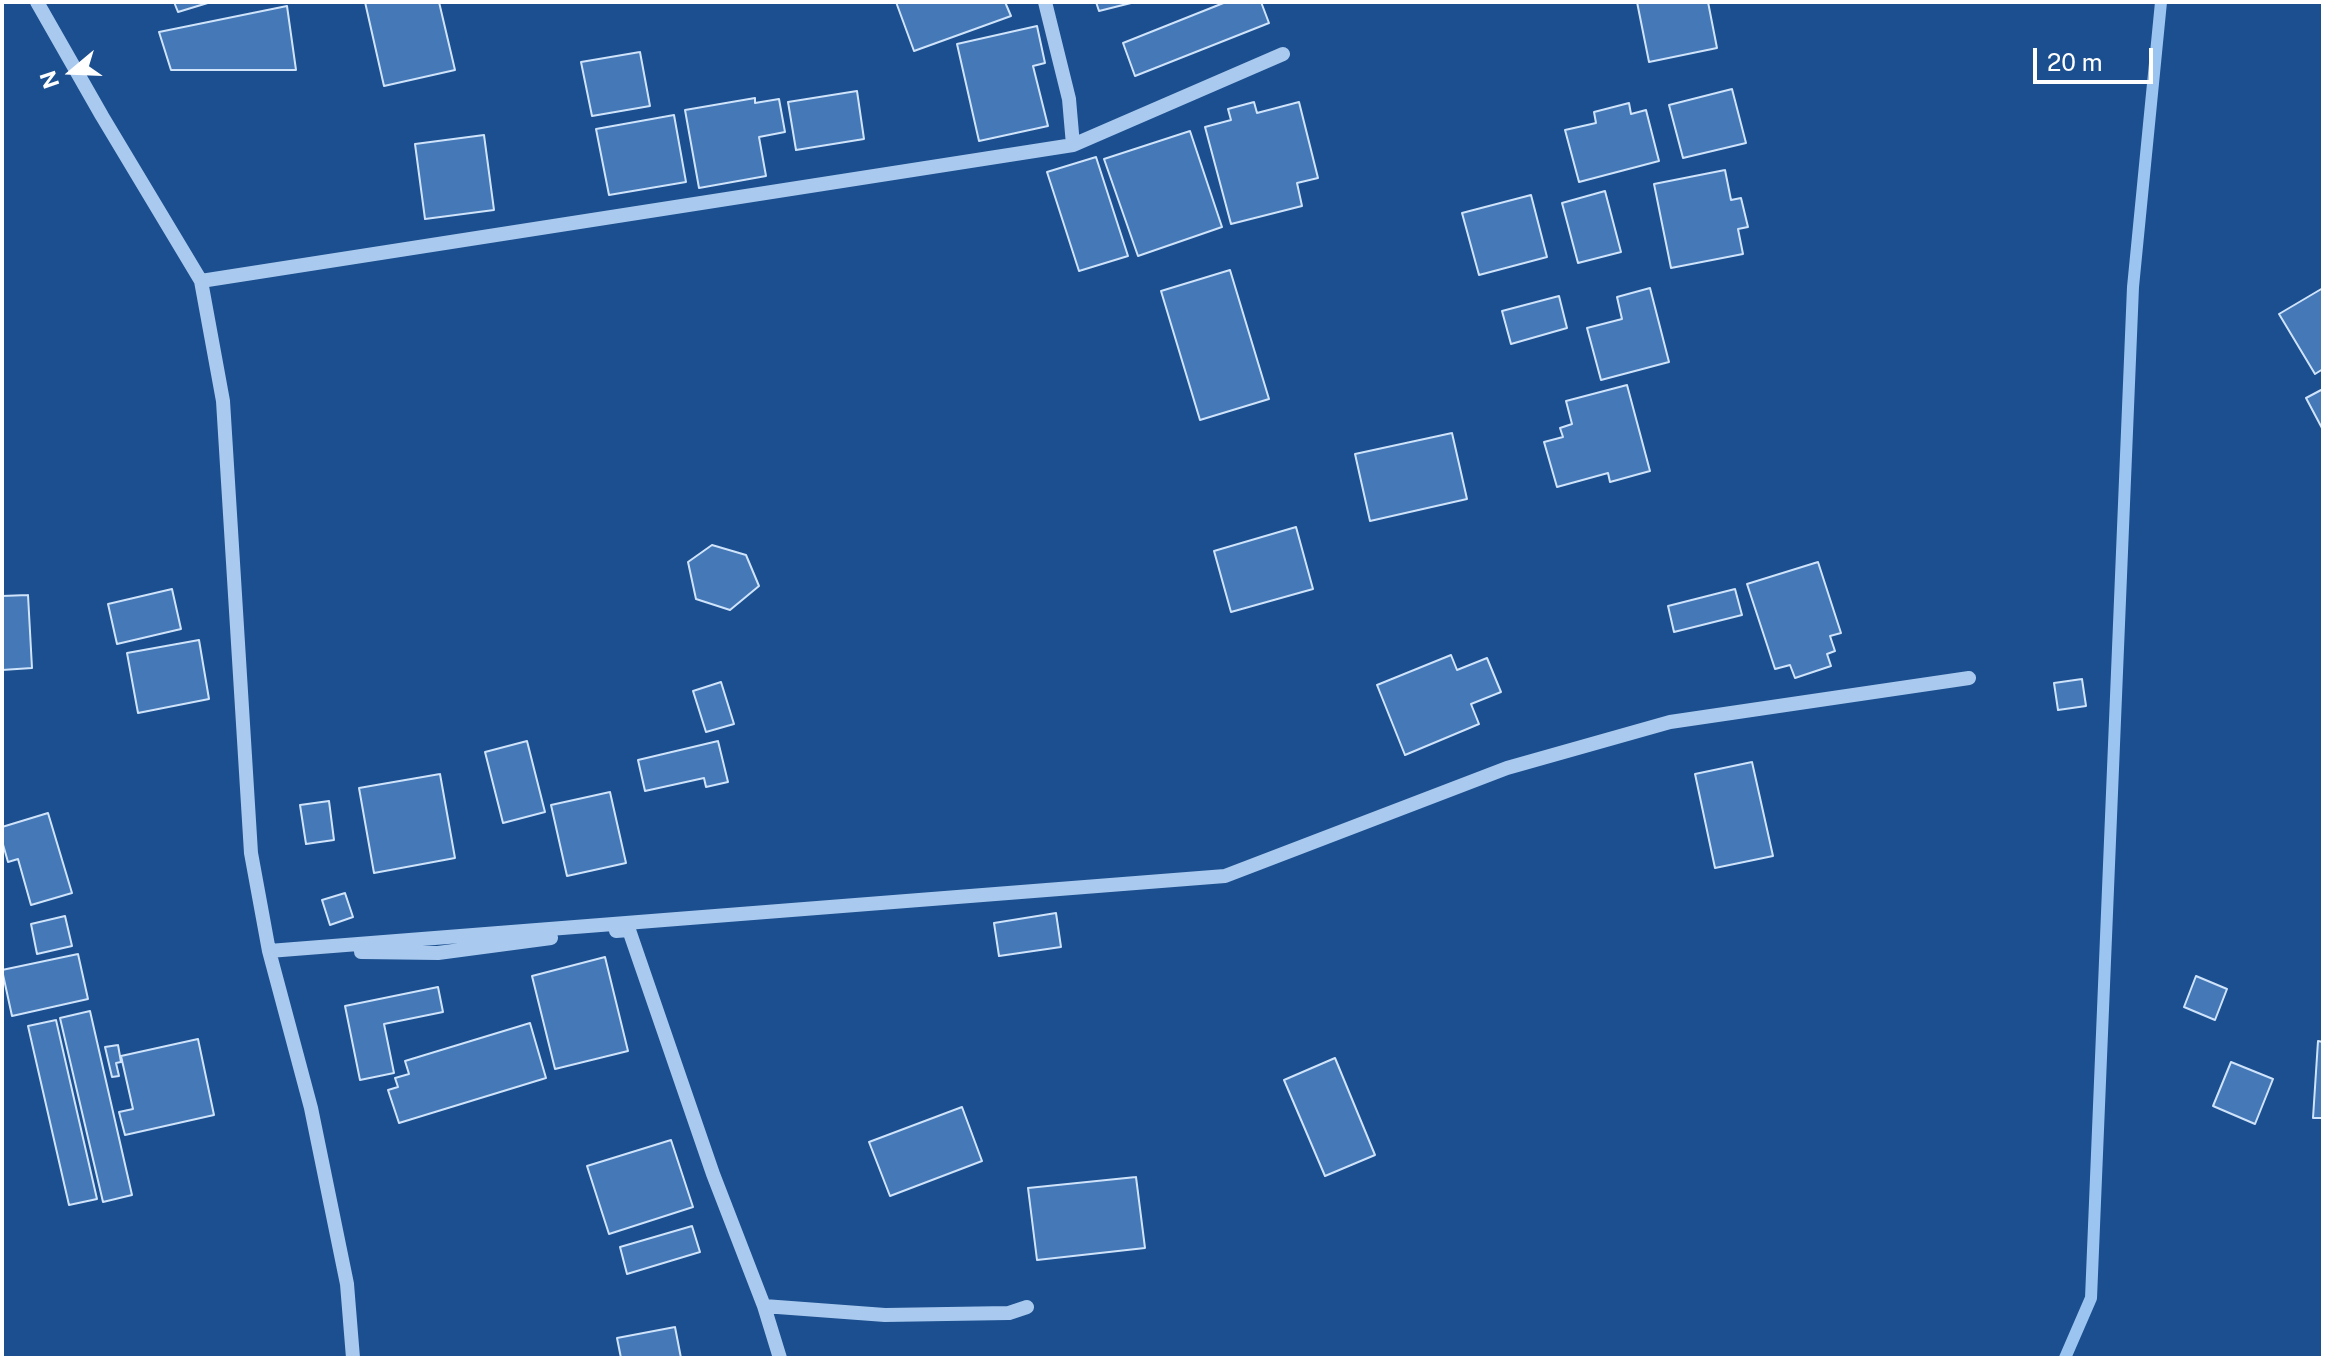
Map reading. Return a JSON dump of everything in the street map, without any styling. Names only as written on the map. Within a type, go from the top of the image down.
[{"type":"street","points":[[37,2],[201,281],[223,401],[251,853],[269,951],[311,1108],[347,1284],[353,1358]]},
{"type":"street","points":[[1045,2],[1069,99],[1073,145]]},
{"type":"street","points":[[201,281],[1073,145],[1283,54]]},
{"type":"street","points":[[269,951],[1225,876],[1507,768],[1670,722],[1969,678]]},
{"type":"street","points":[[269,951],[438,953],[629,930],[780,1358]]},
{"type":"street","points":[[764,1306],[885,1315],[1009,1313],[1027,1307]]},
{"type":"building","points":[[174,2],[211,2],[178,12]]},
{"type":"building","points":[[365,2],[439,2],[455,70],[384,86]]},
{"type":"building","points":[[896,2],[1005,2],[1011,16],[914,51]]},
{"type":"building","points":[[1096,2],[1135,2],[1099,11]]},
{"type":"building","points":[[1226,2],[1261,2],[1269,23],[1135,76],[1123,43]]},
{"type":"building","points":[[1637,2],[1708,2],[1717,48],[1649,62]]},
{"type":"building","points":[[287,6],[296,70],[171,70],[159,32]]},
{"type":"building","points":[[1037,26],[1045,63],[1033,66],[1048,126],[979,141],[957,44]]},
{"type":"building","points":[[640,52],[650,106],[592,116],[581,62]]},
{"type":"building","points":[[1732,89],[1746,143],[1683,158],[1669,105]]},
{"type":"building","points":[[857,91],[864,139],[796,150],[788,102]]},
{"type":"building","points":[[755,98],[755,103],[779,99],[785,132],[759,137],[766,176],[699,188],[685,110]]},
{"type":"building","points":[[1254,102],[1257,113],[1299,102],[1318,178],[1297,183],[1302,206],[1231,224],[1205,127],[1231,120],[1228,109]]},
{"type":"building","points":[[1629,103],[1631,114],[1646,110],[1659,161],[1579,182],[1565,130],[1596,123],[1594,112]]},
{"type":"building","points":[[674,115],[686,182],[609,195],[596,129]]},
{"type":"building","points":[[1190,131],[1222,227],[1138,256],[1104,159]]},
{"type":"building","points":[[484,135],[494,210],[425,219],[415,144]]},
{"type":"building","points":[[1096,157],[1128,256],[1079,271],[1047,172]]},
{"type":"building","points":[[1725,170],[1731,200],[1741,198],[1748,227],[1738,229],[1743,254],[1671,268],[1654,184]]},
{"type":"building","points":[[1605,191],[1621,252],[1578,263],[1562,203]]},
{"type":"building","points":[[1531,195],[1547,257],[1479,275],[1462,213]]},
{"type":"building","points":[[1230,270],[1269,399],[1200,420],[1161,291]]},
{"type":"building","points":[[1650,288],[1669,362],[1601,380],[1587,328],[1622,319],[1617,297]]},
{"type":"building","points":[[2323,288],[2323,369],[2315,374],[2279,314]]},
{"type":"building","points":[[1559,296],[1567,328],[1511,344],[1502,311]]},
{"type":"building","points":[[1627,385],[1650,471],[1610,482],[1608,473],[1557,487],[1544,442],[1563,437],[1560,428],[1572,424],[1566,401]]},
{"type":"building","points":[[2323,389],[2323,430],[2306,398]]},
{"type":"building","points":[[1452,433],[1467,499],[1370,521],[1355,454]]},
{"type":"building","points":[[1296,527],[1313,589],[1231,612],[1214,551]]},
{"type":"building","points":[[712,545],[746,555],[759,586],[730,610],[696,599],[688,562]]},
{"type":"building","points":[[1818,562],[1841,633],[1830,636],[1835,651],[1827,654],[1831,666],[1795,678],[1790,665],[1775,669],[1747,584]]},
{"type":"building","points":[[172,589],[181,629],[117,644],[108,604]]},
{"type":"building","points":[[1735,589],[1742,615],[1674,632],[1668,606]]},
{"type":"building","points":[[28,595],[32,668],[2,670],[2,596]]},
{"type":"building","points":[[199,640],[209,699],[138,713],[127,653]]},
{"type":"building","points":[[1451,655],[1457,670],[1487,658],[1501,692],[1471,704],[1479,724],[1405,755],[1377,685]]},
{"type":"building","points":[[2082,679],[2086,706],[2058,710],[2054,683]]},
{"type":"building","points":[[721,682],[734,724],[706,732],[693,691]]},
{"type":"building","points":[[527,741],[545,812],[503,823],[485,752]]},
{"type":"building","points":[[718,741],[728,782],[706,787],[704,778],[645,791],[638,760]]},
{"type":"building","points":[[1752,762],[1773,856],[1715,868],[1695,774]]},
{"type":"building","points":[[440,774],[455,858],[374,873],[359,788]]},
{"type":"building","points":[[610,792],[626,863],[567,876],[551,805]]},
{"type":"building","points":[[329,801],[334,840],[306,844],[300,805]]},
{"type":"building","points":[[48,813],[72,893],[31,905],[18,859],[8,862],[2,827]]},
{"type":"building","points":[[345,893],[353,917],[330,925],[322,900]]},
{"type":"building","points":[[1056,913],[1061,947],[999,956],[994,923]]},
{"type":"building","points":[[65,916],[72,946],[37,954],[31,924]]},
{"type":"building","points":[[78,954],[88,999],[12,1016],[2,970]]},
{"type":"building","points":[[605,957],[628,1051],[555,1069],[532,976]]},
{"type":"building","points":[[2196,976],[2227,989],[2215,1020],[2184,1007]]},
{"type":"building","points":[[438,987],[443,1012],[384,1024],[394,1073],[360,1080],[345,1006]]},
{"type":"building","points":[[90,1011],[132,1195],[103,1202],[60,1018]]},
{"type":"building","points":[[56,1020],[97,1199],[69,1205],[28,1026]]},
{"type":"building","points":[[530,1023],[546,1078],[399,1123],[388,1090],[398,1087],[395,1078],[409,1074],[405,1061]]},
{"type":"building","points":[[198,1039],[214,1115],[125,1135],[119,1112],[133,1109],[121,1056]]},
{"type":"building","points":[[2318,1041],[2323,1042],[2323,1118],[2313,1118]]},
{"type":"building","points":[[118,1045],[121,1062],[116,1063],[119,1076],[112,1077],[105,1047]]},
{"type":"building","points":[[1335,1058],[1375,1155],[1325,1176],[1284,1080]]},
{"type":"building","points":[[2231,1062],[2273,1079],[2255,1124],[2213,1106]]},
{"type":"building","points":[[962,1107],[982,1161],[890,1196],[869,1142]]},
{"type":"building","points":[[671,1140],[693,1207],[609,1234],[587,1166]]},
{"type":"building","points":[[1136,1177],[1145,1248],[1037,1260],[1028,1188]]},
{"type":"building","points":[[692,1226],[700,1252],[627,1274],[620,1247]]},
{"type":"building","points":[[675,1327],[681,1358],[621,1358],[617,1338]]},
{"type":"waterway","points":[[2065,1358],[2091,1298],[2133,287],[2161,2]]}]
